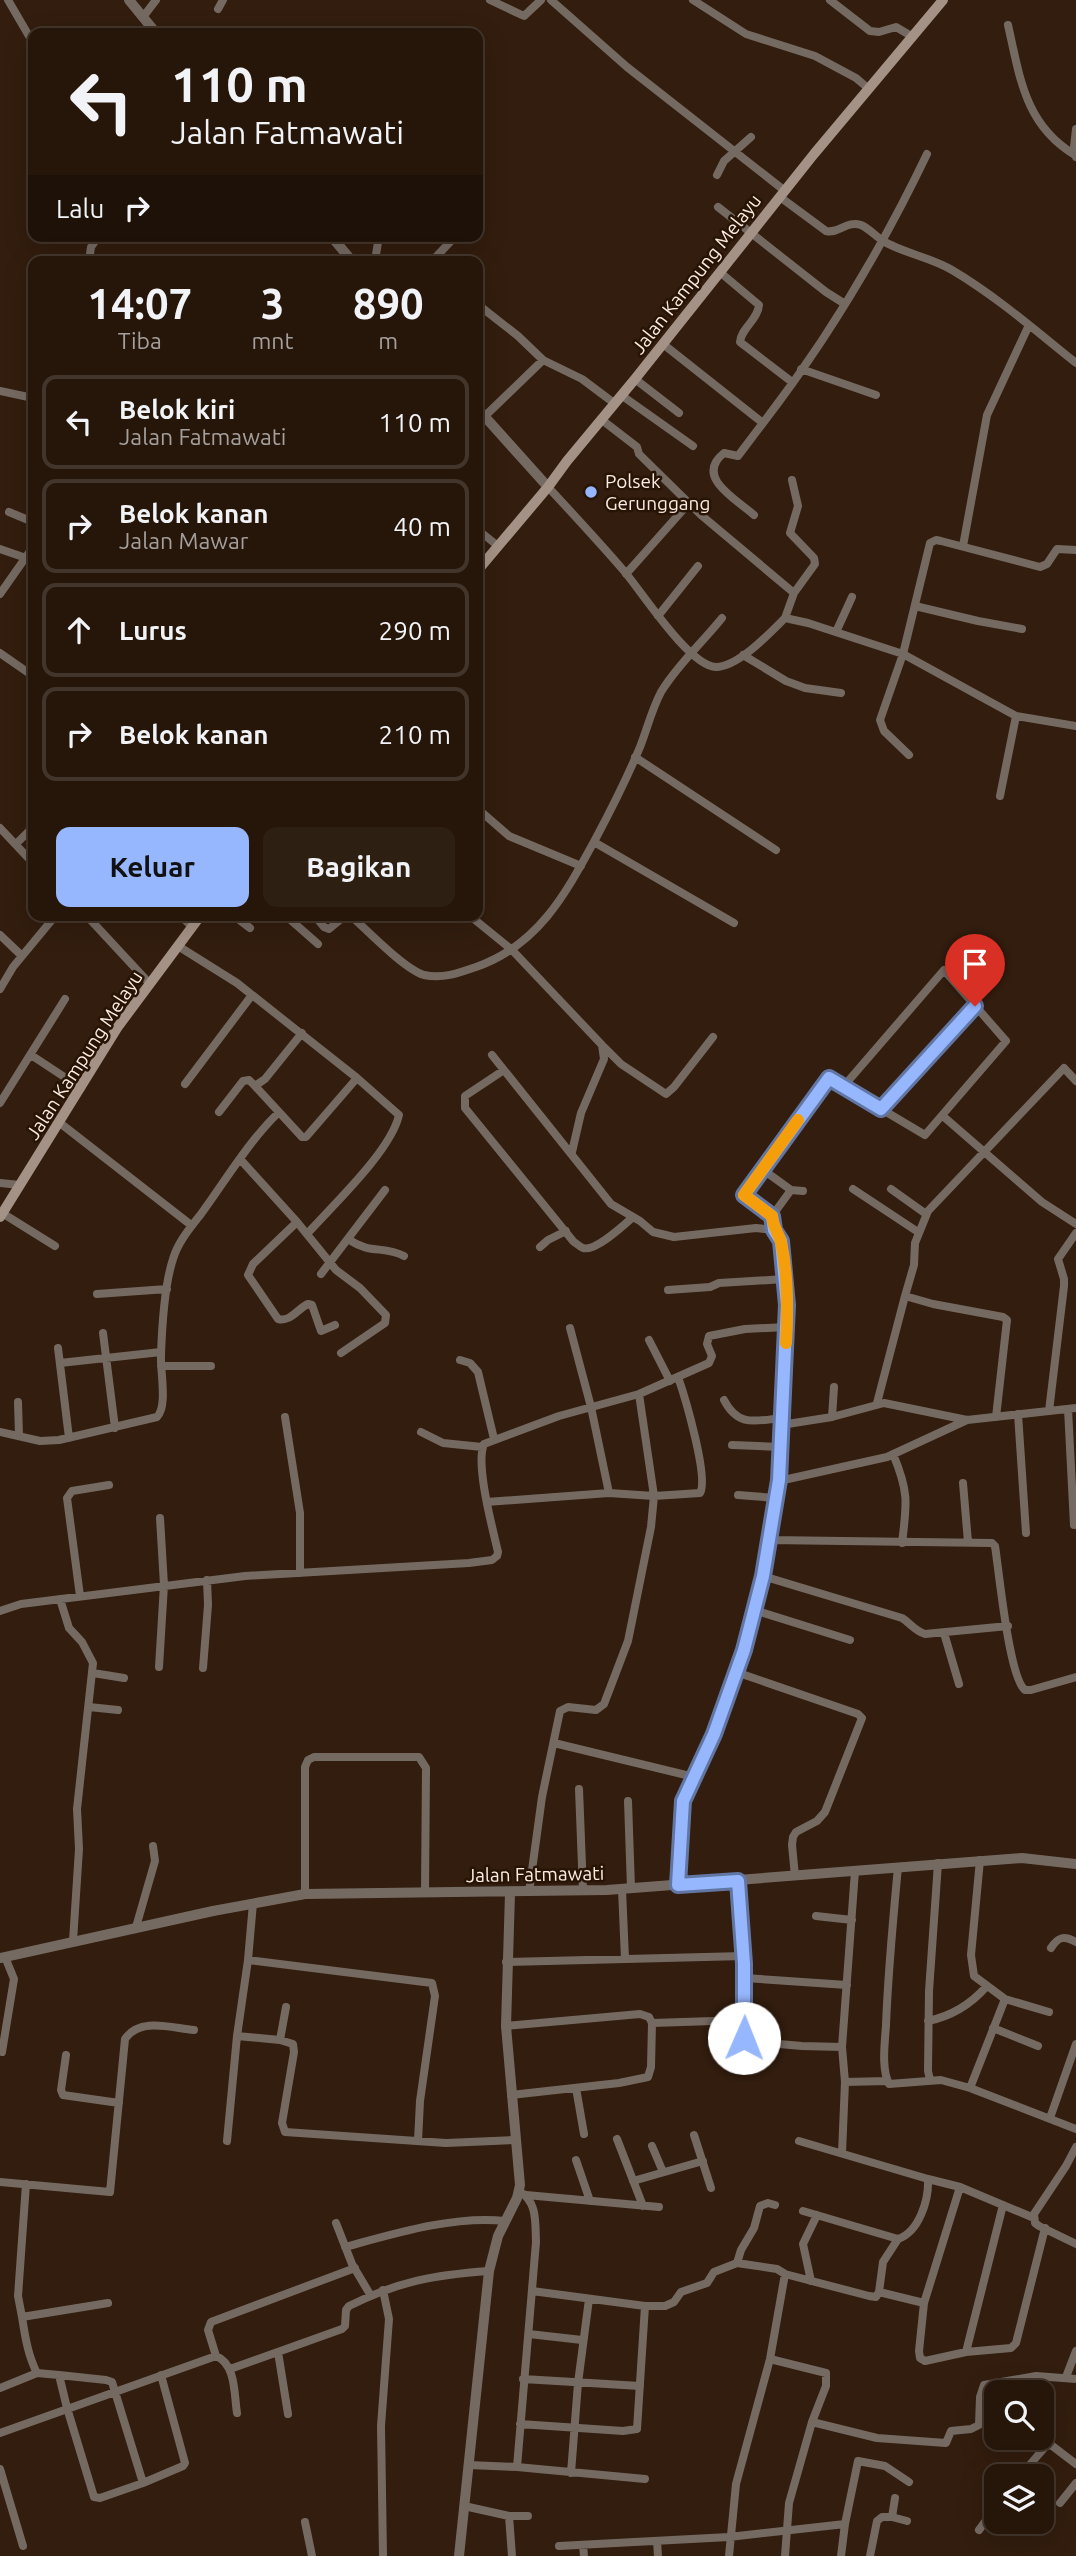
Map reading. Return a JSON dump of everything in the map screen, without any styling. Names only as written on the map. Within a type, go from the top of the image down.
[{"type":"main road","name":"Jalan Kampung Melayu","points":[[483,564],[721,273],[782,194],[943,0]]},
{"type":"main road","name":"Jalan Kampung Melayu","points":[[1,1215],[117,1028],[196,921]]},
{"type":"street","points":[[8,0],[28,34]]},
{"type":"street","points":[[129,0],[152,28]]},
{"type":"street","points":[[143,17],[156,0]]},
{"type":"street","points":[[218,9],[223,0]]},
{"type":"street","points":[[490,0],[524,16],[541,0]]},
{"type":"street","points":[[551,0],[627,67],[736,152],[826,231],[834,232],[851,223],[860,225],[883,241],[929,258],[952,270],[1029,325],[1076,363]]},
{"type":"street","points":[[693,0],[746,34],[815,56],[856,78],[869,89]]},
{"type":"street","points":[[830,0],[870,31],[879,32],[896,27],[913,37]]},
{"type":"street","points":[[1009,25],[1027,100],[1044,131],[1075,156]]},
{"type":"street","points":[[1075,156],[1076,129]]},
{"type":"street","points":[[717,175],[724,161],[751,137]]},
{"type":"street","points":[[754,515],[714,479],[713,465],[724,453],[738,456],[801,369],[883,241],[927,154]]},
{"type":"street","points":[[718,207],[845,304]]},
{"type":"street","points":[[336,242],[348,256]]},
{"type":"street","points":[[437,256],[450,242]]},
{"type":"street","points":[[721,273],[759,305],[758,314],[741,336],[740,342],[792,382]]},
{"type":"street","points":[[483,309],[543,360],[618,399],[693,446]]},
{"type":"street","points":[[963,546],[987,415],[1029,325]]},
{"type":"street","points":[[663,344],[763,423]]},
{"type":"street","points":[[483,411],[543,360]]},
{"type":"street","points":[[801,369],[876,395]]},
{"type":"street","points":[[635,379],[679,413]]},
{"type":"street","points":[[0,391],[28,397]]},
{"type":"street","points":[[483,415],[626,574],[691,653],[712,667],[724,666],[743,655],[785,618],[794,593],[815,564],[811,554],[790,534],[798,506],[792,480]]},
{"type":"street","points":[[602,420],[637,447],[639,454],[689,503],[794,593]]},
{"type":"street","points":[[626,574],[689,503]]},
{"type":"street","points":[[9,512],[28,520]]},
{"type":"street","points":[[483,534],[498,546]]},
{"type":"street","points":[[909,755],[884,731],[880,720],[903,654],[930,543],[936,540],[1040,567],[1047,564],[1057,549],[1076,550]]},
{"type":"street","points":[[0,549],[26,558]]},
{"type":"street","points":[[0,594],[28,555]]},
{"type":"street","points":[[659,616],[698,566]]},
{"type":"street","points":[[836,632],[852,597]]},
{"type":"street","points":[[915,606],[1022,629]]},
{"type":"street","points":[[355,921],[408,966],[423,974],[457,975],[491,962],[512,950],[546,918],[571,886],[635,757],[660,694],[722,618]]},
{"type":"street","points":[[785,618],[903,654],[1016,716],[1076,726]]},
{"type":"street","points":[[0,653],[28,673]]},
{"type":"street","points":[[743,655],[786,681],[805,688],[841,693]]},
{"type":"street","points":[[1000,796],[1016,716]]},
{"type":"street","points":[[635,757],[776,850]]},
{"type":"street","points":[[483,813],[509,836],[581,866]]},
{"type":"street","points":[[0,828],[28,857]]},
{"type":"street","points":[[16,844],[28,832]]},
{"type":"street","points":[[594,842],[734,923]]},
{"type":"street","points":[[0,989],[51,921]]},
{"type":"street","points":[[92,921],[150,984]]},
{"type":"street","points":[[186,921],[192,927]]},
{"type":"street","points":[[241,921],[250,928]]},
{"type":"street","points":[[292,921],[318,944]]},
{"type":"street","points":[[319,921],[329,929],[340,921]]},
{"type":"street","points":[[476,921],[512,950],[614,1058],[666,1094],[713,1037]]},
{"type":"street","points":[[0,934],[22,957]]},
{"type":"street","points":[[178,946],[253,995],[357,1077],[400,1115],[376,1155],[307,1234]]},
{"type":"street","points":[[772,1216],[744,1195],[829,1078],[843,1087],[925,1135],[1006,1041],[944,970],[843,1087]]},
{"type":"street","points":[[185,1084],[253,995]]},
{"type":"street","points":[[0,1104],[65,999]]},
{"type":"street","points":[[881,1109],[975,1006]]},
{"type":"street","points":[[256,1086],[265,1079],[302,1033]]},
{"type":"street","points":[[572,1152],[581,1113],[604,1059],[602,1045]]},
{"type":"street","points":[[31,1055],[81,1088]]},
{"type":"street","points":[[492,1055],[611,1204],[653,1232],[664,1236],[695,1236],[756,1228],[774,1230]]},
{"type":"street","points":[[604,1059],[614,1058]]},
{"type":"street","points":[[877,1404],[914,1265],[918,1232],[926,1214],[1063,1068],[1076,1081]]},
{"type":"street","points":[[504,1070],[465,1096],[465,1108],[573,1241],[585,1249],[598,1244],[633,1217]]},
{"type":"street","points":[[219,1112],[243,1081],[249,1080],[302,1137],[306,1137],[357,1077]]},
{"type":"street","points":[[0,1432],[40,1441],[69,1438],[157,1417],[161,1413],[161,1352],[172,1261],[191,1226],[264,1127],[279,1112]]},
{"type":"street","points":[[944,1117],[1042,1202],[1076,1224]]},
{"type":"street","points":[[60,1122],[191,1226]]},
{"type":"street","points":[[240,1159],[329,1262],[360,1289],[387,1318],[341,1353]]},
{"type":"street","points":[[762,1169],[791,1190],[803,1191]]},
{"type":"street","points":[[0,1183],[20,1185]]},
{"type":"street","points":[[853,1189],[918,1232]]},
{"type":"street","points":[[891,1189],[926,1214]]},
{"type":"street","points":[[321,1274],[385,1190]]},
{"type":"street","points":[[678,1885],[683,1801],[714,1734],[736,1672],[763,1576],[779,1480],[787,1327],[781,1241],[774,1230],[772,1216],[791,1190]]},
{"type":"street","points":[[1,1215],[55,1246]]},
{"type":"street","points":[[297,1222],[253,1264],[248,1275],[278,1319],[290,1318],[308,1304],[312,1305],[321,1331],[335,1325]]},
{"type":"street","points":[[540,1247],[566,1231]]},
{"type":"street","points":[[1049,1411],[1064,1286],[1058,1259],[1076,1233]]},
{"type":"street","points":[[348,1239],[366,1249],[388,1250],[404,1256]]},
{"type":"street","points":[[668,1290],[710,1287],[719,1283],[785,1279]]},
{"type":"street","points":[[97,1294],[167,1289]]},
{"type":"street","points":[[905,1296],[1007,1320],[996,1417]]},
{"type":"street","points":[[421,1432],[443,1443],[482,1447],[494,1439],[639,1394],[674,1379],[712,1360],[707,1343],[709,1336],[745,1329],[787,1327]]},
{"type":"street","points":[[570,1328],[591,1407],[608,1493]]},
{"type":"street","points":[[103,1333],[115,1428]]},
{"type":"street","points":[[487,1502],[608,1493],[654,1496],[696,1494],[703,1489],[689,1411],[674,1379],[649,1340]]},
{"type":"street","points":[[58,1348],[69,1438]]},
{"type":"street","points":[[60,1363],[161,1352]]},
{"type":"street","points":[[460,1360],[470,1363],[478,1373],[494,1439]]},
{"type":"street","points":[[161,1366],[211,1366]]},
{"type":"street","points":[[832,1417],[834,1387]]},
{"type":"street","points":[[529,1892],[542,1797],[562,1709],[572,1707],[596,1710],[604,1704],[628,1641],[651,1527],[654,1496],[639,1394]]},
{"type":"street","points":[[724,1400],[729,1410],[744,1420],[781,1422],[832,1417],[888,1403],[967,1420],[1072,1408],[1074,1525]]},
{"type":"street","points":[[19,1402],[19,1436]]},
{"type":"street","points":[[1018,1414],[1026,1533]]},
{"type":"street","points":[[285,1417],[299,1513],[300,1573]]},
{"type":"street","points":[[779,1480],[868,1462],[893,1454],[967,1420]]},
{"type":"street","points":[[732,1446],[780,1447]]},
{"type":"street","points":[[0,1611],[21,1604],[207,1580],[492,1560],[498,1552],[487,1502],[482,1447]]},
{"type":"street","points":[[893,1454],[903,1479],[907,1501],[902,1543]]},
{"type":"street","points":[[963,1483],[968,1542]]},
{"type":"street","points":[[80,1596],[67,1498],[72,1491],[109,1485]]},
{"type":"street","points":[[738,1494],[776,1498]]},
{"type":"street","points":[[159,1667],[164,1586],[160,1518]]},
{"type":"street","points":[[769,1540],[902,1543],[986,1541],[995,1545],[1013,1666],[1021,1688],[1031,1690],[1076,1677]]},
{"type":"street","points":[[763,1576],[902,1618],[918,1632],[925,1634],[1007,1626]]},
{"type":"street","points":[[203,1668],[208,1605],[207,1580]]},
{"type":"street","points":[[60,1599],[69,1628],[87,1649],[93,1663],[77,1809],[79,1849],[73,1941]]},
{"type":"street","points":[[754,1609],[850,1640]]},
{"type":"street","points":[[944,1633],[959,1684]]},
{"type":"street","points":[[736,1672],[858,1714],[862,1718],[825,1812],[817,1821],[796,1832],[793,1837],[795,1876]]},
{"type":"street","points":[[93,1673],[124,1678]]},
{"type":"street","points":[[89,1707],[118,1710]]},
{"type":"street","points":[[554,1743],[694,1777]]},
{"type":"street","points":[[305,1894],[305,1767],[308,1760],[314,1757],[419,1757],[424,1761],[425,1893]]},
{"type":"street","points":[[579,1789],[583,1891]]},
{"type":"street","points":[[625,1959],[628,1801]]},
{"type":"street","points":[[136,1927],[155,1861],[153,1846]]},
{"type":"street","name":"Jalan Fatmawati","points":[[2,1957],[305,1894],[510,1893],[626,1889],[1022,1857],[1076,1864]]},
{"type":"street","points":[[979,1860],[971,1955],[974,1976],[1005,1999],[1049,2012]]},
{"type":"street","points":[[930,2080],[928,2021],[938,1863]]},
{"type":"street","points":[[887,2081],[889,1952],[898,1867]]},
{"type":"street","points":[[842,2153],[845,2082],[842,2047],[855,1871]]},
{"type":"street","points":[[738,1881],[745,1978],[744,2038],[748,2043],[842,2047]]},
{"type":"street","points":[[510,1893],[506,2026],[511,2095],[523,2193],[535,2212],[536,2232],[517,2467]]},
{"type":"street","points":[[228,2141],[253,1903]]},
{"type":"street","points":[[816,1916],[852,1920]]},
{"type":"street","points":[[1051,1948],[1057,1939],[1063,1937],[1076,1942]]},
{"type":"street","points":[[506,1962],[744,1956]]},
{"type":"street","points":[[2,1957],[14,1979],[2,2052]]},
{"type":"street","points":[[248,1960],[432,1983],[435,1996],[420,2101],[418,2141]]},
{"type":"street","points":[[745,1978],[846,1985]]},
{"type":"street","points":[[928,2021],[962,2009],[986,1987]]},
{"type":"street","points":[[970,2088],[1005,1999]]},
{"type":"street","points":[[280,2040],[286,2007]]},
{"type":"street","points":[[506,2026],[640,2014],[649,2017],[652,2022],[651,2067],[648,2077],[620,2083],[511,2095]]},
{"type":"street","points":[[652,2022],[744,2020]]},
{"type":"street","points":[[0,2182],[110,2192],[125,2039],[131,2031],[147,2025],[194,2030]]},
{"type":"street","points":[[993,2028],[1038,2046]]},
{"type":"street","points":[[237,2036],[280,2040],[289,2042],[294,2048],[282,2123],[285,2133],[446,2143],[516,2140]]},
{"type":"street","points":[[1050,2118],[1076,2044]]},
{"type":"street","points":[[66,2055],[61,2090],[63,2095],[119,2103]]},
{"type":"street","points":[[845,2082],[887,2081],[893,2085],[941,2080],[970,2088],[1076,2130]]},
{"type":"street","points":[[576,2088],[584,2133]]},
{"type":"street","points":[[694,2135],[711,2188]]},
{"type":"street","points":[[617,2139],[643,2206]]},
{"type":"street","points":[[799,2141],[960,2187],[1034,2218]]},
{"type":"street","points":[[652,2146],[663,2172]]},
{"type":"street","points":[[1076,2147],[1072,2164],[1036,2210],[1034,2218],[1035,2223],[1076,2244]]},
{"type":"street","points":[[576,2160],[590,2201]]},
{"type":"street","points":[[634,2181],[703,2161]]},
{"type":"street","points":[[532,2291],[645,2306],[671,2304],[681,2292],[707,2283],[713,2272],[737,2263],[777,2269],[785,2274],[876,2297],[883,2262],[898,2239],[910,2234],[914,2229],[922,2210],[928,2179]]},
{"type":"street","points":[[26,2184],[18,2296],[28,2350],[37,2374]]},
{"type":"street","points":[[960,2187],[924,2303],[919,2351],[920,2358],[925,2361],[966,2352],[1011,2348],[1016,2343],[1045,2228]]},
{"type":"street","points":[[523,2193],[659,2207]]},
{"type":"street","points":[[459,2556],[489,2271],[505,2221],[523,2193]]},
{"type":"street","points":[[737,2263],[761,2206],[775,2204]]},
{"type":"street","points":[[966,2352],[1003,2205]]},
{"type":"street","points":[[803,2211],[898,2239]]},
{"type":"street","points":[[811,2281],[803,2244],[817,2215]]},
{"type":"street","points":[[345,2247],[459,2222],[505,2221]]},
{"type":"street","points":[[336,2223],[355,2268],[371,2296]]},
{"type":"street","points":[[216,2356],[208,2330],[211,2322],[355,2268]]},
{"type":"street","points":[[230,2369],[342,2329],[349,2306],[400,2283],[438,2275],[489,2271]]},
{"type":"street","points":[[729,2556],[736,2484],[770,2359],[785,2274]]},
{"type":"street","points":[[383,2290],[389,2319],[381,2426],[383,2556]]},
{"type":"street","points":[[879,2292],[924,2303]]},
{"type":"street","points":[[571,2473],[582,2340],[589,2299]]},
{"type":"street","points":[[22,2317],[108,2303]]},
{"type":"street","points":[[520,2424],[634,2431],[639,2423],[645,2306]]},
{"type":"street","points":[[528,2334],[582,2340]]},
{"type":"street","points":[[1066,2378],[1076,2351]]},
{"type":"street","points":[[278,2352],[288,2414]]},
{"type":"street","points":[[0,2433],[216,2356],[223,2359],[230,2369],[237,2413]]},
{"type":"street","points":[[770,2359],[826,2373],[826,2386],[794,2481],[785,2556]]},
{"type":"street","points":[[0,2389],[37,2374],[112,2382],[143,2483]]},
{"type":"street","points":[[59,2375],[94,2497],[100,2498],[143,2483],[185,2463],[161,2375]]},
{"type":"street","points":[[812,2422],[877,2438],[946,2443],[951,2431],[979,2425],[984,2385],[1036,2376],[1076,2379]]},
{"type":"street","points":[[523,2379],[640,2386]]},
{"type":"street","points":[[1030,2464],[1042,2449],[1051,2445],[1076,2464]]},
{"type":"street","points":[[841,2556],[858,2461],[885,2466],[909,2482]]},
{"type":"street","points":[[469,2465],[645,2479]]},
{"type":"street","points":[[0,2469],[23,2546]]},
{"type":"street","points":[[1060,2503],[1076,2483]]},
{"type":"street","points":[[892,2517],[895,2498]]},
{"type":"street","points":[[464,2506],[509,2516],[528,2516]]},
{"type":"street","points":[[509,2516],[512,2556]]},
{"type":"street","points":[[870,2556],[879,2518],[892,2517],[907,2521]]},
{"type":"street","points":[[305,2522],[312,2556]]},
{"type":"street","points":[[979,2530],[984,2523]]},
{"type":"street","points":[[559,2546],[729,2537],[845,2524]]},
{"type":"street","points":[[657,2541],[658,2556]]},
{"type":"street","points":[[583,2545],[584,2556]]},
{"type":"slow traffic","points":[[786,1343],[787,1305],[781,1241],[774,1230],[772,1216],[744,1195],[798,1120]]},
{"type":"place","name":"Polsek Gerunggang","points":[[591,492]]},
{"type":"route","points":[[744,2038],[744,1964],[738,1881],[678,1885],[683,1801],[714,1734],[744,1650],[763,1576],[779,1480],[787,1327],[784,1265],[781,1241],[774,1230],[772,1216],[744,1195],[829,1078],[881,1109],[975,1006]]}]
